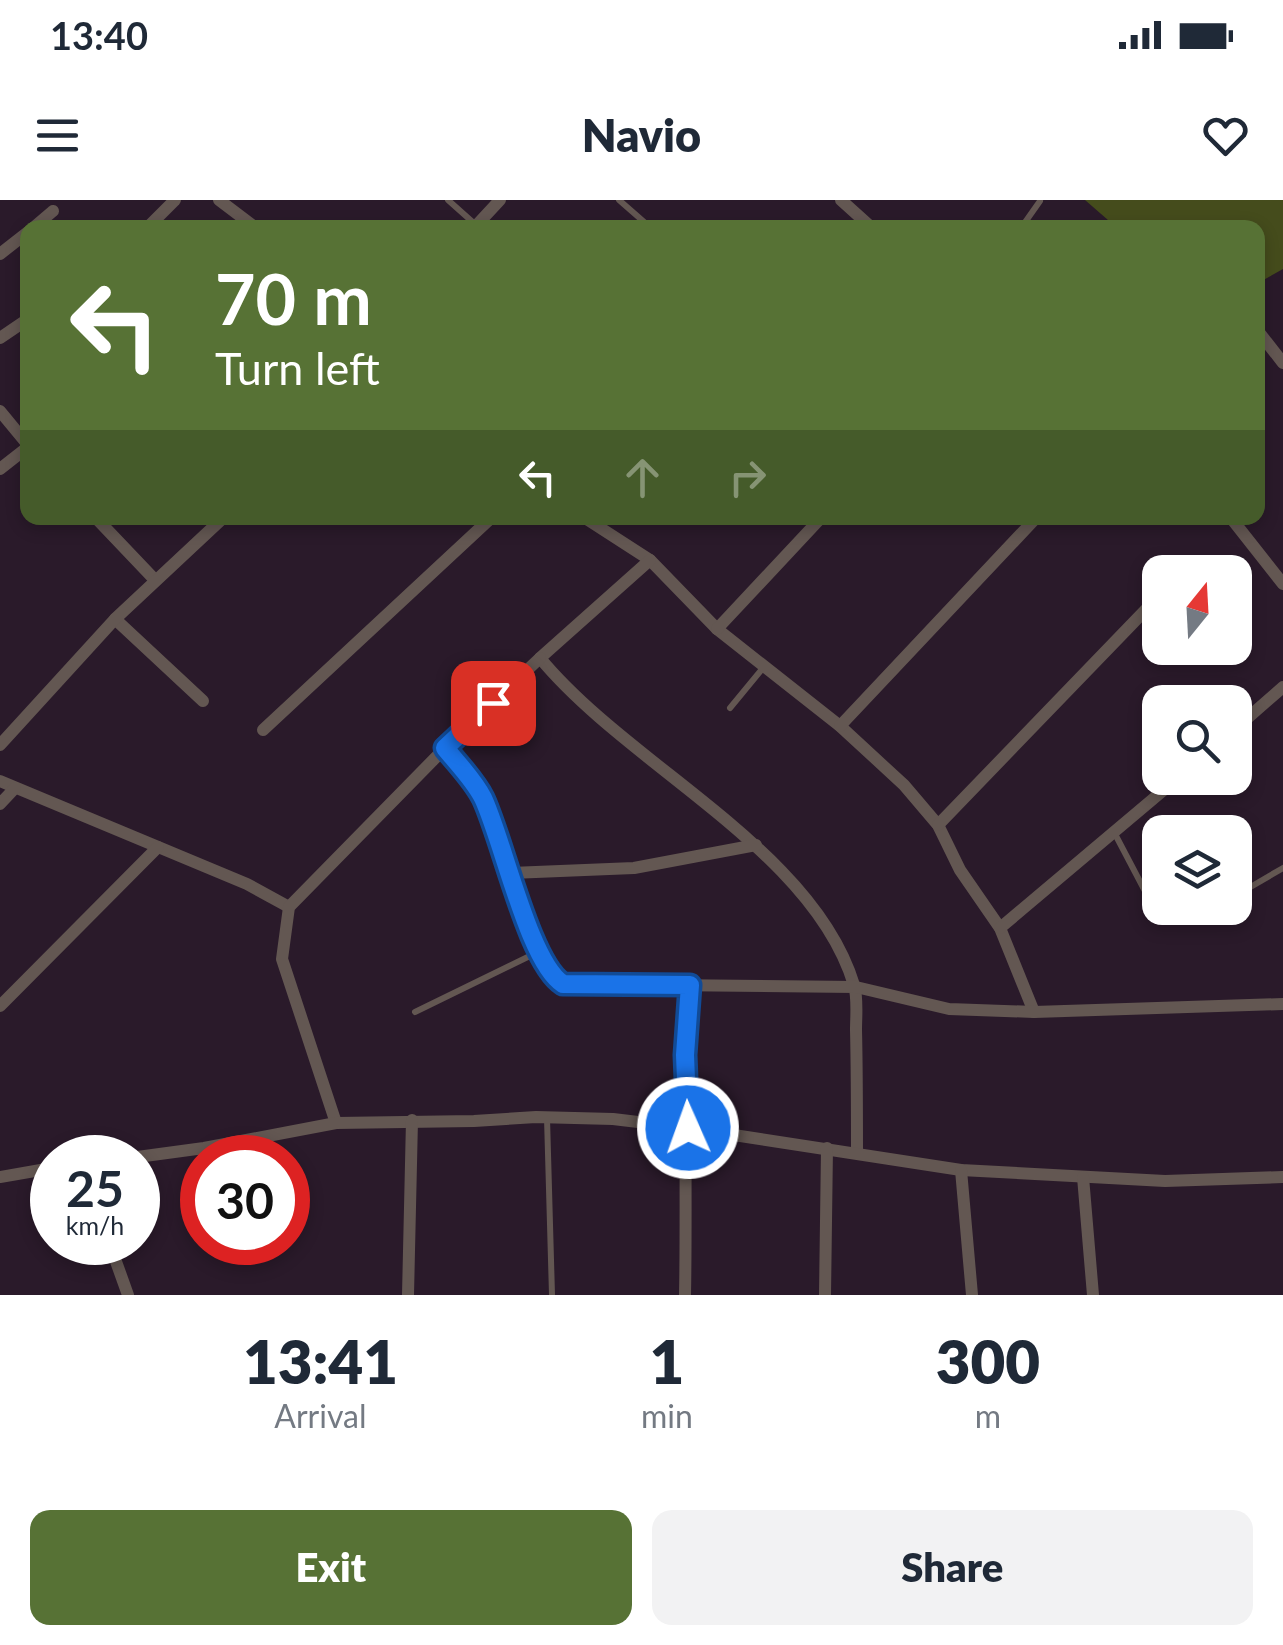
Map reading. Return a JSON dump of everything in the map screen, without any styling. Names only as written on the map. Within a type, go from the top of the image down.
[{"type":"street","points":[[156,220],[175,200]]},
{"type":"street","points":[[482,220],[500,200]]},
{"type":"street","points":[[222,201],[246,220]]},
{"type":"street","points":[[42,220],[53,211]]},
{"type":"street","points":[[0,254],[20,238]]},
{"type":"street","points":[[1265,341],[1283,363]]},
{"type":"street","points":[[0,410],[20,436]]},
{"type":"street","points":[[0,469],[20,453]]},
{"type":"street","points":[[103,525],[155,580]]},
{"type":"street","points":[[0,745],[115,619],[214,525]]},
{"type":"street","points":[[263,730],[483,525]]},
{"type":"street","points":[[596,525],[650,560],[717,629],[840,726],[904,784],[938,824],[960,870],[1000,928],[1034,1012]]},
{"type":"street","points":[[717,629],[812,525]]},
{"type":"street","points":[[840,726],[1026,525]]},
{"type":"street","points":[[1237,525],[1283,584]]},
{"type":"street","points":[[336,1124],[282,959],[289,906],[445,748],[650,560]]},
{"type":"street","points":[[938,824],[1142,614]]},
{"type":"street","points":[[115,619],[203,702]]},
{"type":"street","points":[[540,658],[586,707],[756,845],[815,908],[856,988],[858,1153]]},
{"type":"street","points":[[1252,713],[1283,687]]},
{"type":"street","points":[[445,748],[482,797],[539,952],[563,984],[856,988],[949,1008],[1034,1012],[1283,1004]]},
{"type":"street","points":[[0,781],[247,884],[289,906]]},
{"type":"street","points":[[0,804],[15,788]]},
{"type":"street","points":[[1000,928],[1158,795]]},
{"type":"street","points":[[511,873],[634,868],[756,845]]},
{"type":"street","points":[[0,1006],[158,847]]},
{"type":"street","points":[[685,1295],[685,1055],[690,985]]},
{"type":"street","points":[[160,1154],[336,1124],[547,1117],[613,1119],[688,1128],[961,1170],[1165,1182],[1283,1178]]},
{"type":"street","points":[[408,1295],[412,1120]]},
{"type":"street","points":[[825,1295],[827,1148]]},
{"type":"street","points":[[961,1170],[972,1295]]},
{"type":"street","points":[[0,1178],[30,1172]]},
{"type":"street","points":[[1083,1177],[1093,1295]]},
{"type":"street","points":[[117,1265],[128,1295]]},
{"type":"lane","points":[[448,200],[469,220]]},
{"type":"lane","points":[[620,200],[642,220]]},
{"type":"lane","points":[[730,708],[763,668]]},
{"type":"lane","points":[[1114,833],[1142,886]]},
{"type":"lane","points":[[1252,886],[1283,868]]},
{"type":"lane","points":[[415,1012],[539,952]]},
{"type":"lane","points":[[547,1117],[552,1295]]},
{"type":"green space","points":[[1085,200],[1283,200],[1283,269],[1265,279],[1265,220],[1108,220]]},
{"type":"route","points":[[493,703],[445,748],[482,797],[539,952],[556,979],[563,984],[690,985],[685,1055],[688,1128]]}]
